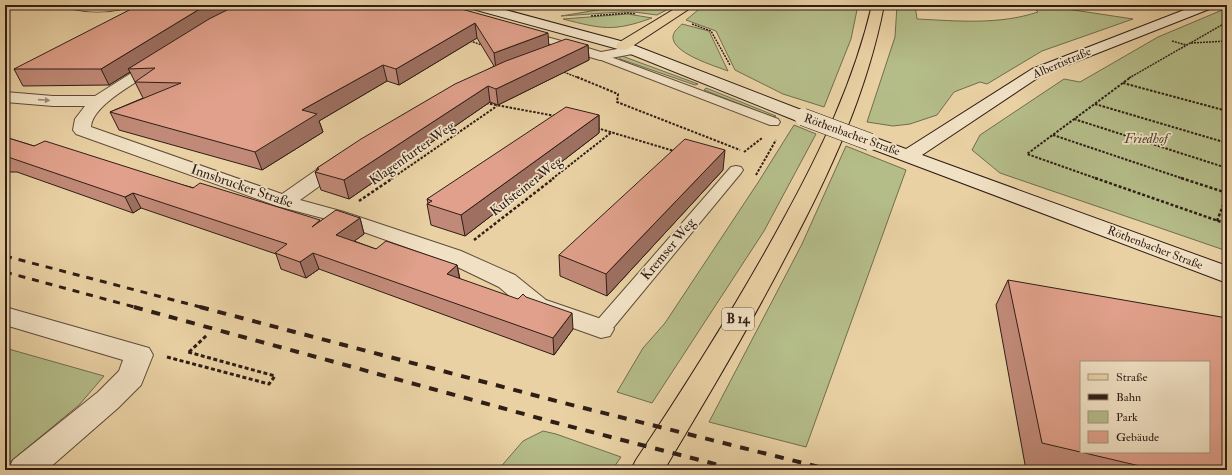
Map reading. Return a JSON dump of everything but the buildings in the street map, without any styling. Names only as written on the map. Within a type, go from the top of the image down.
[{"type":"main road","points":[[72,5],[85,8],[110,8],[123,5]]},
{"type":"main road","name":"Röthenbacher Straße","points":[[473,5],[628,48],[797,115],[1024,198],[1227,275]]},
{"type":"main road","points":[[534,60],[568,46],[600,56],[628,48],[689,5]]},
{"type":"main road","name":"B 14","points":[[647,470],[692,398],[778,251],[823,164],[858,79],[878,5]]},
{"type":"main road","name":"Albertistraße","points":[[908,156],[1037,72],[1208,5]]},
{"type":"main road","name":"Innsbrucker Straße","points":[[170,54],[98,101],[83,119],[82,130],[284,202],[337,216],[453,256],[507,281],[537,306],[601,329]]},
{"type":"main road","points":[[5,97],[52,101],[98,101]]},
{"type":"main road","points":[[284,202],[358,150]]},
{"type":"main road","points":[[5,316],[139,355],[131,377],[114,394],[24,470]]},
{"type":"lane","points":[[517,32],[568,46]]},
{"type":"lane","points":[[600,56],[774,122]]},
{"type":"lane","name":"Kremser Weg","points":[[601,329],[736,170]]},
{"type":"path","points":[[5,9],[21,5]]},
{"type":"path","points":[[585,17],[628,13],[642,15]]},
{"type":"path","points":[[1227,22],[1135,74],[1027,154],[1227,224]]},
{"type":"path","points":[[691,24],[711,31],[733,71]]},
{"type":"path","points":[[466,40],[488,47]]},
{"type":"path","points":[[1191,43],[1227,41]]},
{"type":"path","points":[[534,60],[618,94],[617,102],[745,152],[767,134],[774,122]]},
{"type":"path","points":[[1122,83],[1227,111]]},
{"type":"path","points":[[482,102],[556,117]]},
{"type":"path","points":[[1095,104],[1227,143]]},
{"type":"path","name":"Klagenfurter Weg","points":[[337,216],[497,106]]},
{"type":"path","points":[[736,170],[756,175],[797,115]]},
{"type":"path","points":[[1074,119],[1227,168]]},
{"type":"path","points":[[591,126],[677,152]]},
{"type":"path","name":"Kufsteiner Weg","points":[[453,256],[612,132]]},
{"type":"path","points":[[1053,134],[1227,194],[1217,221]]},
{"type":"path","points":[[168,357],[268,384],[275,376],[188,352],[207,334]]},
{"type":"green space","points":[[627,5],[676,5],[657,15],[621,12],[561,16]]},
{"type":"green space","points":[[704,5],[858,5],[851,39],[824,107],[783,94],[735,70],[716,31],[686,20]]},
{"type":"green space","points":[[897,5],[915,5],[917,19],[978,21],[1008,19],[1038,12],[1031,5],[1078,5],[1067,9],[1133,19],[1042,51],[987,84],[980,82],[954,92],[937,115],[910,124],[893,126],[867,122],[895,37]]},
{"type":"green space","name":"Friedhof","points":[[1227,8],[1227,251],[1000,173],[972,150],[980,135],[1064,79],[1080,82],[1158,37]]},
{"type":"green space","points":[[628,14],[652,18],[627,25],[608,28],[563,19]]},
{"type":"green space","points":[[682,24],[709,31],[728,71],[695,58],[679,48],[674,42],[673,36],[675,31]]},
{"type":"green space","points":[[622,56],[698,84],[695,85],[620,59],[619,57]]},
{"type":"green space","points":[[706,88],[776,116],[773,117],[704,90]]},
{"type":"green space","points":[[794,125],[816,134],[764,231],[652,403],[617,392],[643,348],[665,323],[759,181]]},
{"type":"green space","points":[[846,146],[906,170],[806,447],[709,422],[802,244]]},
{"type":"green space","points":[[5,348],[104,376],[79,405],[5,466]]},
{"type":"green space","points":[[543,431],[556,434],[621,457],[612,470],[498,470],[523,441]]},
{"type":"railway","points":[[5,256],[204,308]]},
{"type":"railway","points":[[5,272],[138,308]]},
{"type":"railway","points":[[134,307],[553,422],[738,470]]},
{"type":"railway","points":[[200,307],[564,403],[831,470]]}]
